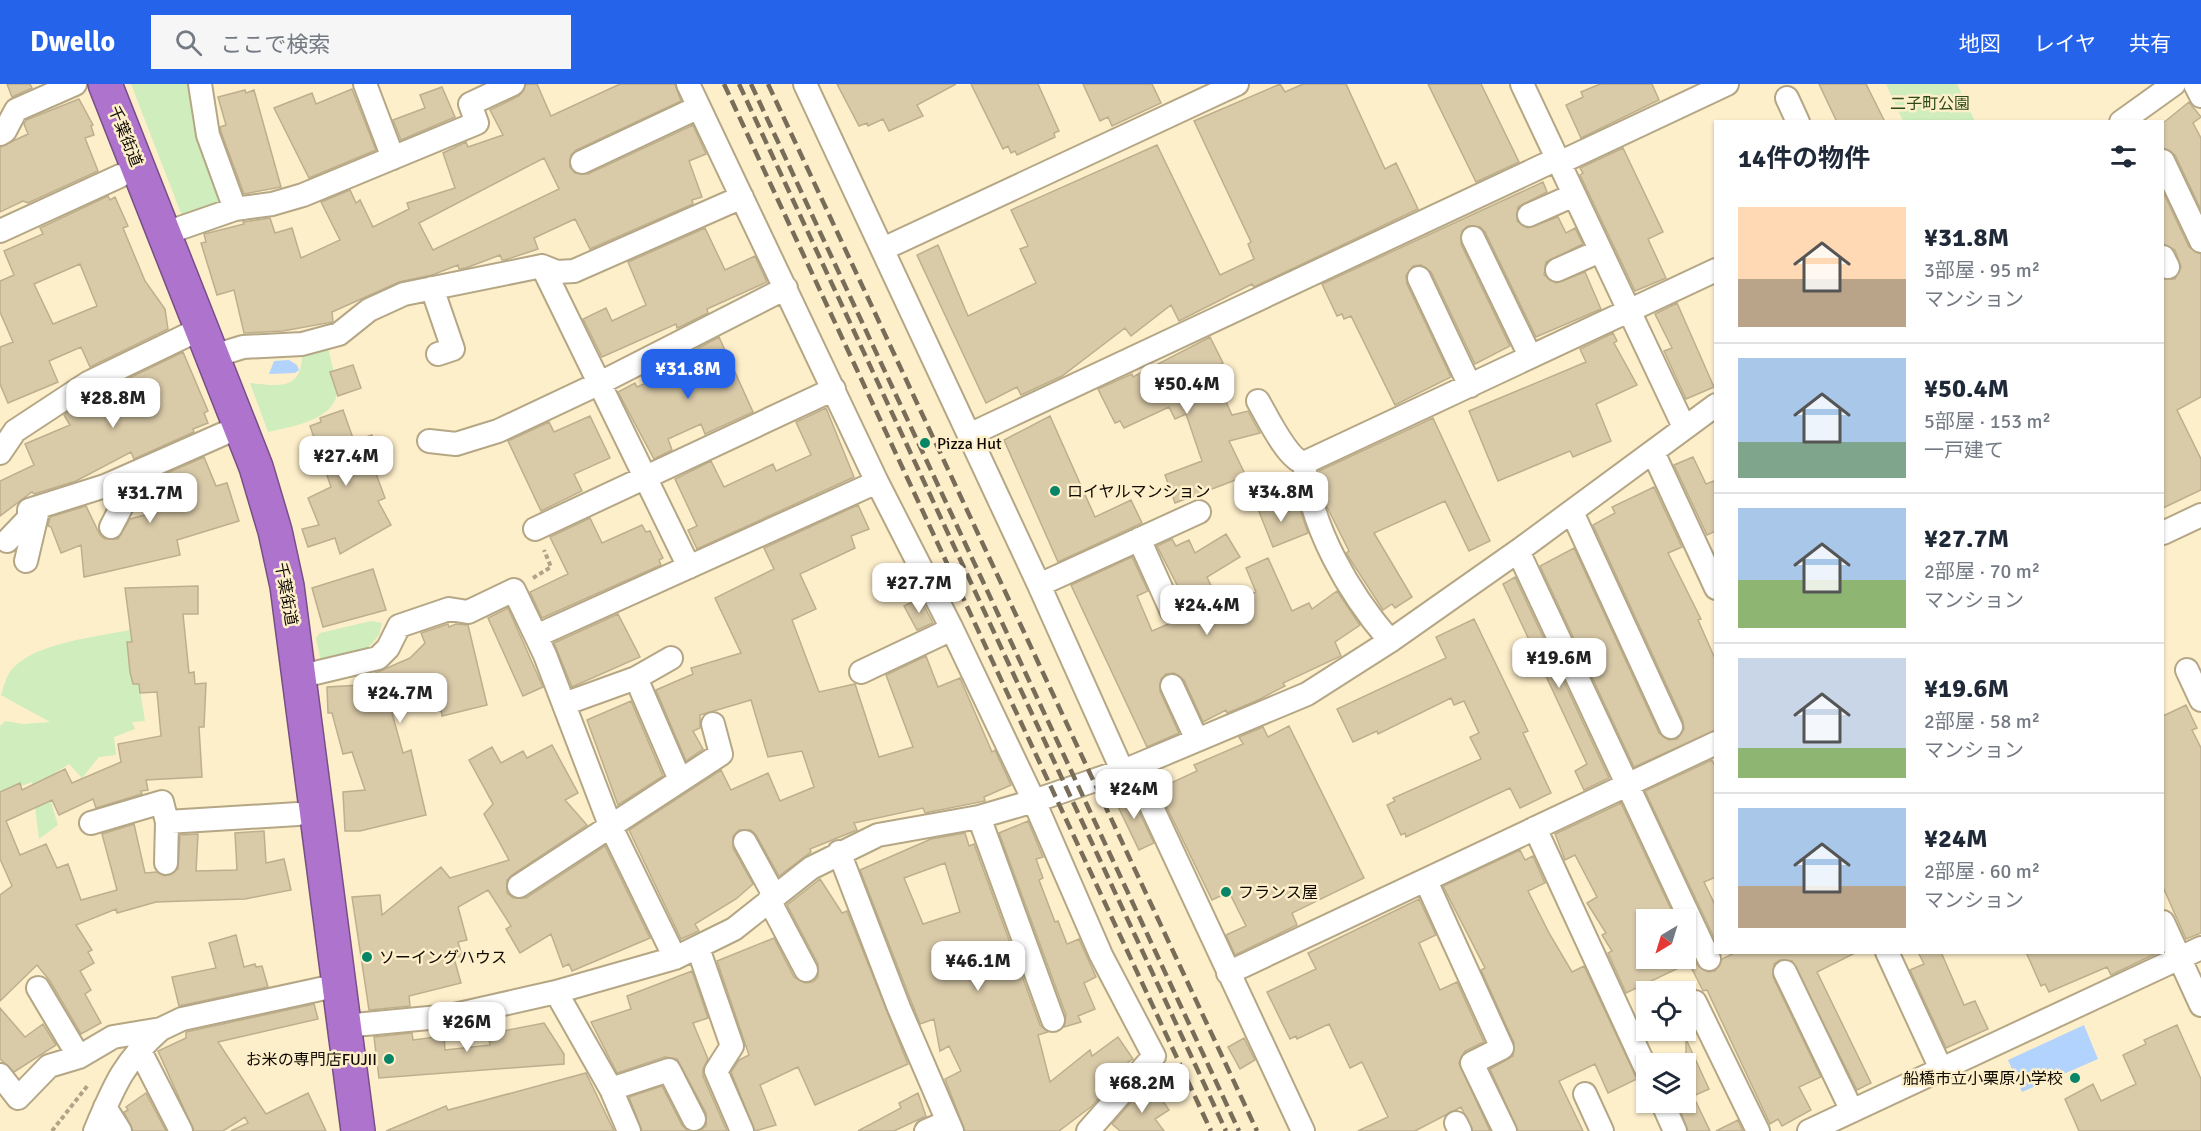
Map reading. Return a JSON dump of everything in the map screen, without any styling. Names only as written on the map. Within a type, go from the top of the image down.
[{"type":"highway","name":"千葉街道","points":[[105,84],[166,233],[256,466],[275,531],[287,586],[358,1131]]},
{"type":"street","points":[[0,134],[5,131],[16,110],[75,84]]},
{"type":"street","points":[[201,84],[208,135],[236,209]]},
{"type":"street","points":[[365,84],[393,158]]},
{"type":"street","points":[[166,233],[236,209],[272,204],[303,195],[477,123],[470,104],[513,84]]},
{"type":"street","points":[[688,84],[877,482],[952,629],[1034,801],[1101,955],[1154,1056],[1088,1131]]},
{"type":"street","points":[[805,84],[1039,585],[1303,1131]]},
{"type":"street","points":[[883,249],[1237,84]]},
{"type":"street","points":[[1522,84],[1684,428]]},
{"type":"street","points":[[969,435],[1727,84]]},
{"type":"street","points":[[2135,117],[2174,84]]},
{"type":"street","points":[[2195,84],[2201,96]]},
{"type":"street","points":[[1787,98],[1797,120]]},
{"type":"street","points":[[582,162],[699,107]]},
{"type":"street","points":[[2164,163],[2201,241]]},
{"type":"street","points":[[0,231],[120,176]]},
{"type":"street","points":[[1530,215],[1574,195]]},
{"type":"street","points":[[0,453],[15,431],[87,383],[208,342],[243,347],[302,344],[339,334],[369,310],[404,294],[543,266],[557,272],[574,271],[742,197]]},
{"type":"street","points":[[1473,238],[1530,356]]},
{"type":"street","points":[[1557,270],[1600,251]]},
{"type":"street","points":[[543,266],[689,567]]},
{"type":"street","points":[[1258,401],[1288,449],[1298,461],[1304,463],[1714,271]]},
{"type":"street","points":[[1419,278],[1470,386]]},
{"type":"street","points":[[432,288],[453,349],[438,354]]},
{"type":"street","points":[[429,441],[456,444],[498,431],[600,383],[786,288]]},
{"type":"street","points":[[535,529],[834,389]]},
{"type":"street","points":[[344,1026],[450,1016],[556,992],[675,958],[734,928],[811,868],[839,852],[878,835],[979,817],[1034,801],[1128,769],[1307,694],[1390,640],[1518,551],[1714,406]]},
{"type":"street","points":[[8,541],[29,518],[29,510],[105,486],[223,434]]},
{"type":"street","points":[[1653,452],[1714,584]]},
{"type":"street","points":[[1304,463],[1314,507],[1333,556],[1365,612],[1390,640]]},
{"type":"street","points":[[111,527],[140,471]]},
{"type":"street","points":[[536,636],[877,482]]},
{"type":"street","points":[[26,561],[39,506]]},
{"type":"street","points":[[1039,585],[1199,512]]},
{"type":"street","points":[[1572,512],[1671,728]]},
{"type":"street","points":[[2164,534],[2200,517]]},
{"type":"street","points":[[1139,539],[1171,610]]},
{"type":"street","points":[[1518,551],[1709,959]]},
{"type":"street","points":[[315,673],[378,658],[388,648],[399,627],[449,609],[468,612],[514,590],[564,704],[610,825],[675,958]]},
{"type":"street","points":[[861,672],[952,629]]},
{"type":"street","points":[[564,704],[636,678],[671,658]]},
{"type":"street","points":[[2187,670],[2201,700]]},
{"type":"street","points":[[636,678],[680,780]]},
{"type":"street","points":[[1172,687],[1197,740]]},
{"type":"street","points":[[519,886],[721,754],[713,724]]},
{"type":"street","points":[[1228,973],[1627,787],[1714,744]]},
{"type":"street","points":[[91,823],[162,802],[167,822],[166,863]]},
{"type":"street","points":[[167,822],[298,814]]},
{"type":"street","points":[[979,817],[1053,1020]]},
{"type":"street","points":[[1535,828],[1639,1053]]},
{"type":"street","points":[[745,842],[806,970]]},
{"type":"street","points":[[839,852],[899,1008],[950,1126],[926,1131]]},
{"type":"street","points":[[1426,881],[1502,1048],[1472,1064],[1505,1131]]},
{"type":"street","points":[[2164,924],[2201,1005]]},
{"type":"street","points":[[698,948],[732,1046],[716,1071],[742,1131]]},
{"type":"street","points":[[1809,1131],[2201,948]]},
{"type":"street","points":[[1888,954],[1941,1069]]},
{"type":"street","points":[[1785,972],[1852,1111]]},
{"type":"street","points":[[0,1075],[18,1098],[49,1066],[79,1056],[113,1037],[161,1029],[182,1019],[339,985]]},
{"type":"street","points":[[38,988],[79,1056]]},
{"type":"street","points":[[556,992],[611,1089],[629,1131]]},
{"type":"street","points":[[1696,1004],[1758,1131]]},
{"type":"street","points":[[95,1131],[120,1074],[139,1049],[161,1029]]},
{"type":"street","points":[[139,1049],[181,1131]]},
{"type":"street","points":[[611,1089],[669,1070],[694,1119]]},
{"type":"street","points":[[1585,1094],[1602,1131]]},
{"type":"street","points":[[105,1107],[120,1131]]},
{"type":"street","points":[[1667,1113],[1675,1131]]},
{"type":"path","points":[[514,590],[551,567],[535,529]]},
{"type":"green space","points":[[131,84],[190,84],[221,197],[218,205],[182,216]]},
{"type":"green space","name":"二子町公園","points":[[1886,84],[1957,84],[1975,120],[1903,120]]},
{"type":"green space","points":[[328,347],[337,390],[333,403],[319,417],[268,432],[250,383],[287,384],[298,375],[302,354]]},
{"type":"green space","points":[[371,621],[382,623],[379,635],[369,647],[371,649],[321,662],[316,638],[320,633]]},
{"type":"green space","points":[[130,630],[145,721],[132,722],[135,729],[114,737],[116,755],[99,757],[82,778],[69,764],[44,780],[58,825],[39,839],[32,782],[0,794],[0,726],[5,721],[23,724],[50,722],[1,695],[6,679],[15,666],[39,651]]},
{"type":"water","points":[[289,360],[297,365],[299,370],[295,373],[269,374],[274,361]]},
{"type":"water","points":[[2084,1025],[2098,1059],[2022,1092],[2008,1060]]},
{"type":"building","points":[[7,84],[30,84],[32,88],[12,97]]},
{"type":"building","points":[[526,84],[537,84],[551,116],[620,84],[675,84],[681,101],[576,150],[571,155],[570,167],[575,173],[588,174],[693,125],[706,154],[689,161],[702,197],[692,200],[693,204],[590,249],[575,219],[534,238],[538,249],[505,260],[502,260],[500,255],[466,268],[459,269],[458,265],[432,275],[399,282],[332,312],[333,322],[283,331],[244,333],[234,290],[217,295],[201,243],[206,242],[204,234],[244,224],[243,222],[270,218],[275,233],[292,228],[301,258],[340,240],[321,202],[350,190],[356,203],[360,200],[373,227],[409,209],[407,203],[455,188],[443,153],[466,142],[468,147],[503,135],[490,110],[519,96]],"holes":[[[544,158],[559,189],[433,250],[419,223]]]},
{"type":"building","points":[[837,84],[956,84],[917,105],[923,116],[889,131],[883,119],[868,126],[867,123],[859,126]]},
{"type":"building","points":[[971,84],[1038,84],[1059,131],[1054,133],[1055,137],[1017,155],[1015,151],[1011,153],[1008,146],[1003,149]]},
{"type":"building","points":[[1083,84],[1152,84],[1161,103],[1112,126],[1108,117],[1100,121]]},
{"type":"building","points":[[1280,84],[1285,92],[1303,84],[1346,84],[1385,169],[1396,163],[1418,209],[1254,287],[1252,284],[1179,321],[1171,305],[1131,336],[1125,328],[1062,376],[1021,395],[1017,387],[986,403],[917,255],[938,245],[968,316],[1036,283],[1020,249],[1028,246],[1011,210],[1157,145],[1220,275],[1254,259],[1248,244],[1251,242],[1194,121]]},
{"type":"building","points":[[1428,84],[1481,84],[1519,162],[1476,182]]},
{"type":"building","points":[[1600,84],[1652,84],[1659,100],[1581,138],[1566,105],[1583,97],[1581,92]]},
{"type":"building","points":[[1819,84],[1866,84],[1884,120],[1836,120]]},
{"type":"building","points":[[442,87],[455,117],[401,140],[393,120],[425,108],[420,95]]},
{"type":"building","points":[[352,89],[376,150],[309,178],[274,108],[312,93],[316,104]]},
{"type":"building","points":[[245,90],[246,93],[254,90],[281,187],[244,194],[221,132],[220,127],[226,125],[218,97]]},
{"type":"building","points":[[79,99],[93,125],[91,126],[94,135],[85,138],[98,171],[28,203],[23,201],[0,212],[0,147],[28,134],[24,124],[26,120]]},
{"type":"building","points":[[2189,102],[2201,117],[2193,123],[2201,138],[2201,210],[2175,155],[2164,149],[2164,122]]},
{"type":"building","points":[[1623,148],[1663,232],[1648,239],[1666,278],[1635,291],[1580,175],[1583,173],[1580,168]]},
{"type":"building","points":[[1543,182],[1547,192],[1518,207],[1517,221],[1528,228],[1558,217],[1566,233],[1575,228],[1583,244],[1546,262],[1544,275],[1556,283],[1585,272],[1601,309],[1536,337],[1485,232],[1480,227],[1468,226],[1462,231],[1461,244],[1510,346],[1475,364],[1431,272],[1421,265],[1413,266],[1406,276],[1407,284],[1451,377],[1395,405],[1351,316],[1344,319],[1342,314],[1337,316],[1322,284]]},
{"type":"building","points":[[2164,194],[2189,247],[2201,254],[2201,397],[2177,410],[2201,459],[2201,490],[2164,508],[2164,279],[2175,279],[2181,267],[2175,250],[2164,244]]},
{"type":"building","points":[[108,196],[110,200],[115,197],[128,226],[123,228],[145,281],[165,309],[168,329],[90,367],[81,347],[49,361],[58,382],[8,403],[0,384],[0,347],[13,342],[0,312],[0,281],[14,275],[4,251],[43,234],[40,228]],"holes":[[[80,264],[97,306],[53,324],[34,284]]]},
{"type":"building","points":[[705,228],[725,270],[755,256],[767,282],[707,309],[708,313],[682,326],[677,328],[676,324],[602,357],[583,319],[606,308],[612,321],[646,305],[628,262]]},
{"type":"building","points":[[1677,303],[1714,387],[1686,399],[1664,351],[1672,348],[1655,314]]},
{"type":"building","points":[[1613,333],[1617,341],[1614,343],[1637,385],[1596,404],[1611,441],[1573,457],[1570,451],[1498,481],[1469,411],[1586,362],[1580,349]]},
{"type":"building","points":[[719,337],[753,412],[705,434],[701,424],[668,439],[672,450],[654,459],[618,392],[635,383],[637,387],[665,375],[667,381],[701,367],[693,351]]},
{"type":"building","points":[[1210,337],[1223,363],[1211,369],[1232,415],[1248,411],[1260,433],[1229,441],[1246,476],[1175,503],[1165,475],[1202,461],[1186,414],[1175,419],[1169,407],[1124,428],[1120,421],[1115,423],[1098,389],[1132,374],[1133,377]]},
{"type":"building","points":[[183,352],[208,411],[204,413],[208,423],[193,429],[194,432],[134,459],[131,452],[76,481],[34,494],[32,492],[0,516],[0,481],[34,465],[25,444],[70,425],[64,415],[92,396]]},
{"type":"building","points":[[353,365],[361,388],[338,396],[330,372]]},
{"type":"building","points":[[826,408],[854,477],[697,549],[688,530],[697,526],[675,479],[711,461],[724,487],[773,464],[776,471],[811,455],[796,422]]},
{"type":"building","points":[[343,410],[354,441],[372,435],[379,458],[371,460],[385,498],[378,501],[391,525],[340,554],[335,538],[308,547],[302,529],[319,525],[308,498],[331,487],[310,426],[321,422],[320,418]]},
{"type":"building","points":[[590,416],[610,458],[574,474],[582,491],[541,511],[508,441],[549,422],[554,432]]},
{"type":"building","name":"ロイヤルマンション","points":[[1050,416],[1095,517],[1131,500],[1142,523],[1058,562],[1004,440]]},
{"type":"building","points":[[1433,418],[1490,541],[1469,551],[1445,501],[1374,533],[1412,597],[1395,608],[1392,604],[1383,610],[1346,553],[1349,551],[1327,507],[1325,497],[1328,496],[1319,471]]},
{"type":"building","points":[[204,457],[216,486],[227,483],[239,521],[177,540],[180,555],[84,577],[81,545],[61,553],[51,527],[48,526],[50,517],[86,506],[100,535],[105,539],[118,539],[130,519],[174,507],[172,499],[175,498],[165,474]]},
{"type":"building","points":[[1693,457],[1706,484],[1714,481],[1714,532],[1707,535],[1674,465]]},
{"type":"building","points":[[1654,487],[1682,547],[1668,553],[1701,619],[1698,620],[1714,656],[1714,731],[1634,767],[1540,566],[1574,548],[1659,733],[1669,740],[1677,739],[1684,729],[1683,721],[1593,525],[1615,513],[1612,507]]},
{"type":"building","points":[[1272,497],[1280,515],[1299,507],[1308,533],[1273,547],[1256,504]]},
{"type":"building","points":[[858,505],[869,529],[851,536],[855,548],[800,574],[816,609],[792,620],[819,692],[855,684],[879,757],[913,747],[886,675],[926,656],[938,687],[960,678],[992,752],[995,750],[1011,785],[984,797],[985,801],[925,813],[923,808],[854,823],[857,830],[810,849],[811,852],[779,876],[756,835],[751,830],[739,830],[733,836],[733,848],[753,884],[736,899],[695,924],[699,931],[681,939],[629,830],[721,770],[731,790],[768,773],[780,801],[814,787],[802,751],[768,757],[751,700],[700,715],[700,728],[693,731],[703,749],[686,761],[656,690],[693,674],[691,668],[741,653],[715,598],[774,569],[764,548]]},
{"type":"building","points":[[590,518],[602,543],[642,525],[646,532],[650,531],[663,558],[659,560],[661,565],[542,618],[530,592],[568,574],[550,537]]},
{"type":"building","points":[[1226,534],[1240,557],[1207,577],[1221,607],[1256,592],[1246,568],[1268,558],[1292,611],[1309,603],[1312,609],[1337,591],[1360,625],[1335,642],[1341,656],[1283,683],[1285,686],[1256,701],[1227,713],[1226,710],[1203,722],[1184,680],[1174,673],[1166,674],[1161,679],[1160,691],[1179,733],[1147,747],[1071,585],[1132,557],[1148,591],[1137,596],[1152,631],[1192,614],[1157,546],[1172,539],[1176,546],[1189,540],[1195,553]]},
{"type":"building","points":[[373,569],[386,610],[323,627],[312,588]]},
{"type":"building","points":[[1515,577],[1609,778],[1584,790],[1575,771],[1587,764],[1503,584]]},
{"type":"building","points":[[198,586],[198,614],[183,614],[189,673],[194,672],[195,684],[206,683],[204,727],[199,727],[202,777],[146,780],[148,790],[141,791],[142,794],[96,808],[93,799],[59,815],[52,800],[6,821],[20,855],[46,844],[57,868],[68,864],[81,900],[117,890],[102,834],[134,824],[145,873],[157,872],[165,876],[178,869],[180,835],[198,834],[196,871],[237,870],[235,833],[264,831],[266,863],[284,859],[291,890],[245,899],[156,902],[117,913],[116,909],[76,925],[92,950],[88,952],[94,963],[80,971],[91,990],[85,994],[101,1023],[81,1034],[50,981],[37,965],[0,1001],[0,895],[12,886],[0,859],[0,792],[20,783],[22,790],[65,769],[72,783],[121,762],[118,744],[161,736],[157,692],[140,693],[139,684],[133,684],[130,672],[127,642],[132,642],[125,588]]},
{"type":"building","points":[[920,598],[933,623],[917,630],[904,606]]},
{"type":"building","points":[[508,608],[543,687],[523,696],[488,618]]},
{"type":"building","points":[[618,614],[640,657],[572,687],[554,643]]},
{"type":"building","points":[[1474,619],[1528,731],[1523,733],[1551,793],[1520,808],[1510,788],[1406,837],[1405,833],[1401,835],[1387,805],[1395,801],[1393,798],[1481,759],[1470,737],[1479,733],[1464,701],[1454,705],[1451,698],[1378,734],[1377,731],[1353,742],[1337,709],[1446,658],[1436,637]]},
{"type":"building","points":[[448,624],[449,627],[456,624],[468,625],[487,705],[442,716],[441,710],[438,711],[431,684],[389,702],[403,753],[411,750],[426,815],[360,831],[345,831],[343,792],[365,790],[352,752],[343,754],[332,713],[328,713],[327,687],[378,684],[373,674],[410,658],[425,643],[421,633]]},
{"type":"building","points":[[631,701],[663,776],[618,805],[587,720]]},
{"type":"building","points":[[2186,705],[2197,728],[2192,730],[2201,748],[2201,933],[2186,939],[2164,889],[2164,716]]},
{"type":"building","points":[[1289,726],[1364,878],[1292,913],[1297,925],[1235,955],[1226,935],[1246,926],[1229,892],[1212,900],[1158,789],[1197,771],[1194,765],[1243,744],[1239,737],[1263,727],[1268,737]]},
{"type":"building","points":[[552,745],[578,793],[565,800],[587,825],[512,875],[507,880],[507,893],[513,898],[526,898],[605,846],[650,938],[572,971],[569,964],[563,967],[551,934],[520,953],[506,929],[511,926],[488,890],[458,907],[467,940],[458,942],[462,956],[454,958],[461,983],[409,996],[410,1006],[369,1010],[352,897],[380,895],[382,915],[441,867],[450,878],[509,860],[484,814],[493,804],[469,760],[492,747],[501,763],[523,751],[527,758]]},
{"type":"building","points":[[1712,760],[1714,764],[1714,878],[1704,882],[1714,903],[1714,938],[1645,791]]},
{"type":"building","points":[[1128,789],[1154,843],[1139,850],[1113,796]]},
{"type":"building","points":[[1621,803],[1671,909],[1636,909],[1636,969],[1676,969],[1651,981],[1636,981],[1636,988],[1626,993],[1608,953],[1612,951],[1602,935],[1606,933],[1587,903],[1597,897],[1575,855],[1565,860],[1555,834]]},
{"type":"building","points":[[1028,821],[1043,857],[1036,859],[1043,878],[1039,880],[1055,922],[1058,921],[1067,944],[1079,939],[1096,977],[1084,983],[1095,1009],[1078,1016],[1081,1022],[1064,1027],[1066,1015],[999,833]]},
{"type":"building","points":[[965,833],[969,846],[974,844],[1040,1025],[1048,1032],[1038,1035],[1050,1082],[1090,1050],[1092,1056],[1118,1037],[1133,1059],[1092,1106],[1059,1131],[965,1131],[945,1079],[961,1071],[949,1046],[940,1051],[934,1019],[920,1024],[860,870],[931,839]],"holes":[[[945,863],[960,912],[923,924],[904,878]]]},
{"type":"building","points":[[1520,850],[1525,860],[1533,856],[1545,883],[1528,891],[1572,972],[1584,966],[1636,1077],[1636,1079],[1608,1093],[1595,1064],[1559,1081],[1583,1131],[1518,1131],[1490,1069],[1513,1056],[1514,1043],[1481,970],[1485,968],[1443,886]]},
{"type":"building","points":[[820,879],[842,913],[847,911],[908,1064],[815,1105],[798,1067],[760,1085],[776,1125],[755,1131],[731,1072],[739,1060],[749,1055],[717,961],[774,938],[794,977],[805,983],[813,982],[818,977],[818,964],[787,905]]},
{"type":"building","points":[[1419,899],[1436,935],[1419,943],[1440,990],[1457,982],[1484,1042],[1465,1051],[1459,1063],[1490,1131],[1473,1131],[1461,1107],[1415,1131],[1358,1131],[1388,1117],[1362,1062],[1350,1068],[1329,1024],[1297,1039],[1296,1036],[1290,1039],[1267,992],[1316,969],[1308,953]]},
{"type":"building","points":[[236,935],[244,967],[255,964],[256,967],[262,966],[268,987],[179,1006],[172,977],[216,968],[209,943]]},
{"type":"building","points":[[1732,954],[1853,954],[1817,972],[1871,1083],[1857,1090],[1792,961],[1780,960],[1774,964],[1773,977],[1821,1077],[1799,1087],[1811,1110],[1782,1126],[1778,1119],[1770,1124],[1707,990],[1703,991],[1692,969],[1696,969],[1696,963],[1708,972],[1715,971],[1722,959]]},
{"type":"building","points":[[1919,954],[1942,954],[1964,1005],[1975,1001],[1988,1029],[1946,1048],[1910,970],[1924,964]]},
{"type":"building","points":[[2027,954],[2155,954],[2111,975],[2107,967],[2049,992],[2045,984],[2041,986]]},
{"type":"building","points":[[692,971],[708,1018],[693,1023],[708,1059],[703,1069],[703,1076],[727,1131],[700,1131],[706,1126],[706,1113],[677,1059],[665,1057],[617,1073],[591,1022],[631,1009],[627,996]]},
{"type":"building","points":[[314,1004],[318,1019],[218,1042],[266,1114],[308,1093],[326,1131],[231,1131],[248,1123],[245,1117],[223,1131],[194,1131],[158,1051],[186,1038],[186,1032]]},
{"type":"building","points":[[0,1008],[25,1037],[43,1024],[56,1045],[14,1072],[0,1059]]},
{"type":"building","points":[[544,1023],[564,1054],[564,1064],[379,1078],[374,1037],[412,1033],[413,1040],[444,1036],[445,1050],[490,1045],[488,1034]]},
{"type":"building","points":[[2177,1025],[2201,1079],[2201,1131],[2079,1131],[2065,1099],[2093,1084],[2101,1101],[2136,1084],[2123,1055],[2146,1044],[2144,1040]]},
{"type":"building","points":[[1244,1038],[1255,1060],[1240,1069],[1228,1047]]},
{"type":"building","points":[[1686,1041],[1687,1041],[1692,1053],[1686,1053]]},
{"type":"building","points":[[1696,1061],[1709,1089],[1696,1095]]},
{"type":"building","points":[[586,1073],[614,1131],[386,1131],[446,1106],[448,1110]]},
{"type":"building","points":[[662,1086],[682,1125],[688,1131],[642,1131],[629,1097]]},
{"type":"building","points":[[1142,1090],[1146,1099],[1157,1092],[1169,1110],[1155,1119],[1164,1131],[1120,1131],[1112,1124]]},
{"type":"building","points":[[146,1093],[166,1131],[133,1131],[124,1112],[128,1110],[126,1107]]},
{"type":"building","points":[[918,1093],[926,1116],[894,1131],[858,1131],[901,1108],[899,1103]]},
{"type":"building","points":[[1696,1102],[1710,1131],[1688,1131],[1681,1113],[1696,1113]]},
{"type":"building","points":[[1738,1120],[1743,1131],[1716,1131]]},
{"type":"railway","points":[[724,84],[1211,1131]]},
{"type":"railway","points":[[739,84],[1226,1131]]},
{"type":"railway","points":[[751,84],[1239,1131]]},
{"type":"railway","points":[[768,84],[1257,1131]]},
{"type":"place","name":"Pizza Hut","points":[[925,443]]},
{"type":"place","name":"ロイヤルマンション","points":[[1055,491]]},
{"type":"place","name":"フランス屋","points":[[1226,892]]},
{"type":"place","name":"ソーイングハウス","points":[[367,957]]},
{"type":"place","name":"お米の専門店FUJII","points":[[389,1059]]},
{"type":"place","name":"船橋市立小栗原小学校","points":[[2075,1078]]}]
